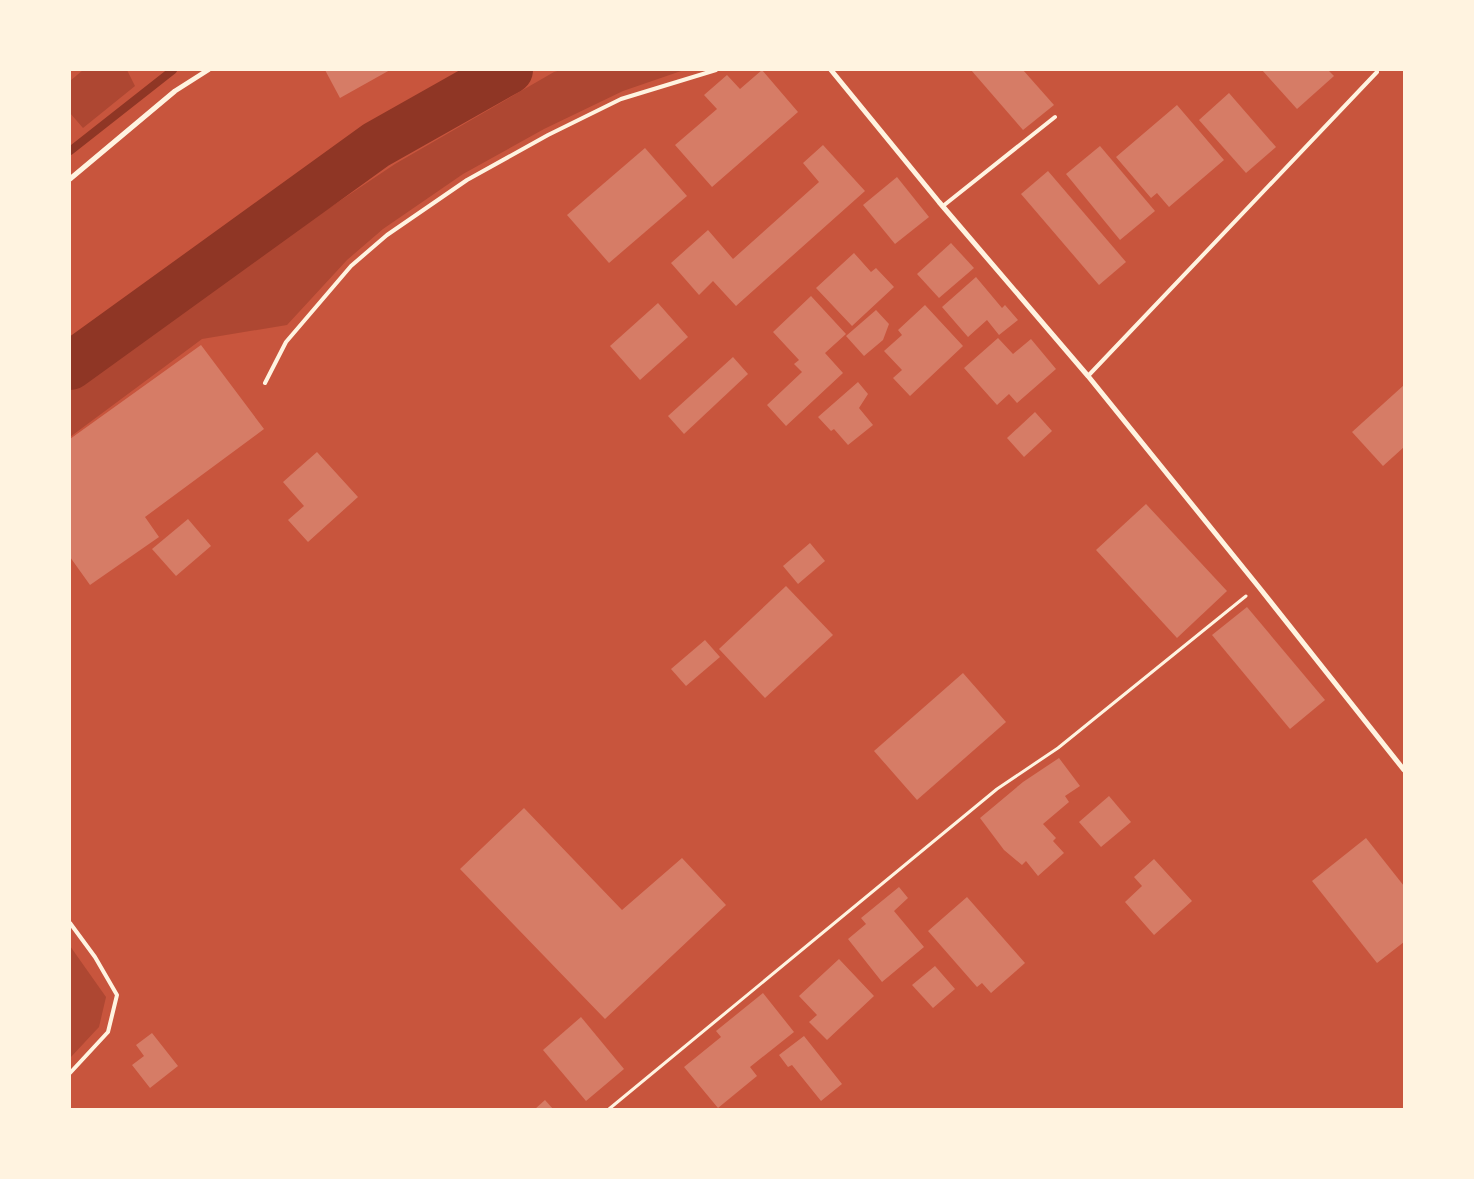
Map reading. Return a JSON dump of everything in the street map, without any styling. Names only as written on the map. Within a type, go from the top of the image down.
[{"type":"street","points":[[70,179],[175,91],[208,70]]},
{"type":"street","points":[[831,70],[943,206],[1088,376],[1404,770]]},
{"type":"lane","points":[[265,384],[286,342],[351,266],[387,235],[467,180],[548,135],[620,99],[716,70]]},
{"type":"lane","points":[[1088,376],[1377,72]]},
{"type":"lane","points":[[943,206],[1054,117]]},
{"type":"lane","points":[[70,923],[95,957],[117,995],[108,1032],[70,1073]]},
{"type":"path","points":[[609,1109],[997,789],[1058,748],[1258,586]]},
{"type":"shaded area","points":[[83,70],[127,70],[135,86],[83,128],[70,113],[70,81]]},
{"type":"shaded area","points":[[561,70],[684,70],[623,91],[544,129],[463,174],[383,229],[347,260],[287,325],[202,339],[70,437],[70,389],[208,289],[395,164],[554,72]]},
{"type":"shaded area","points":[[70,946],[106,997],[99,1027],[70,1058]]},
{"type":"building","points":[[325,70],[390,70],[340,98]]},
{"type":"building","points":[[762,70],[798,112],[712,187],[675,145],[717,109],[704,95],[727,75],[740,89]]},
{"type":"building","points":[[971,70],[1023,70],[1054,105],[1023,130]]},
{"type":"building","points":[[1262,70],[1328,70],[1334,76],[1297,109]]},
{"type":"building","points":[[1229,93],[1276,147],[1246,173],[1199,120]]},
{"type":"building","points":[[1177,105],[1224,160],[1169,207],[1157,193],[1151,198],[1116,157]]},
{"type":"building","points":[[823,145],[865,191],[736,306],[713,281],[699,295],[671,263],[708,230],[733,259],[819,182],[803,163]]},
{"type":"building","points":[[1100,146],[1155,211],[1120,240],[1066,174]]},
{"type":"building","points":[[645,148],[687,196],[609,263],[567,215]]},
{"type":"building","points":[[1048,171],[1126,262],[1099,285],[1021,194]]},
{"type":"building","points":[[897,177],[929,217],[895,244],[863,205]]},
{"type":"building","points":[[951,243],[974,268],[939,298],[917,274]]},
{"type":"building","points":[[854,253],[871,272],[876,268],[894,287],[852,326],[816,288]]},
{"type":"building","points":[[976,277],[1002,308],[1005,305],[1018,320],[999,335],[987,320],[968,337],[942,307]]},
{"type":"building","points":[[811,296],[846,334],[825,353],[843,373],[786,426],[767,405],[802,372],[794,364],[799,360],[773,332]]},
{"type":"building","points":[[658,303],[688,337],[640,380],[610,346]]},
{"type":"building","points":[[925,305],[963,346],[910,396],[893,378],[902,370],[884,351],[902,335],[898,330]]},
{"type":"building","points":[[876,310],[889,324],[883,340],[864,356],[846,336]]},
{"type":"building","points":[[998,338],[1013,354],[1031,339],[1056,369],[1017,403],[1009,394],[997,405],[964,368]]},
{"type":"building","points":[[201,345],[264,429],[145,517],[159,537],[90,585],[70,557],[70,439]]},
{"type":"building","points":[[733,357],[748,374],[684,434],[668,416]]},
{"type":"building","points":[[858,382],[868,394],[859,408],[873,425],[848,445],[834,429],[831,431],[818,417]]},
{"type":"building","points":[[1404,385],[1404,447],[1383,466],[1352,432]]},
{"type":"building","points":[[1035,412],[1052,431],[1024,457],[1007,438]]},
{"type":"building","points":[[317,452],[358,497],[308,542],[288,520],[304,506],[283,482]]},
{"type":"building","points":[[1146,504],[1227,591],[1177,638],[1096,550]]},
{"type":"building","points":[[188,519],[211,546],[176,576],[152,549]]},
{"type":"building","points":[[810,543],[825,561],[798,584],[783,566]]},
{"type":"building","points":[[786,586],[833,635],[765,698],[719,649]]},
{"type":"building","points":[[1247,607],[1325,700],[1290,729],[1212,635]]},
{"type":"building","points":[[705,640],[720,657],[686,686],[671,669]]},
{"type":"building","points":[[963,673],[1006,722],[917,800],[874,751]]},
{"type":"building","points":[[1059,758],[1080,786],[1065,796],[1069,802],[1043,824],[1056,838],[1053,841],[1064,853],[1038,876],[1026,861],[1022,865],[1004,850],[980,818],[1023,782]]},
{"type":"building","points":[[1109,796],[1131,822],[1101,847],[1079,822]]},
{"type":"building","points":[[524,808],[622,910],[682,858],[726,905],[605,1019],[460,869]]},
{"type":"building","points":[[1366,838],[1404,886],[1404,942],[1377,963],[1312,881]]},
{"type":"building","points":[[1154,859],[1192,901],[1154,935],[1125,902],[1142,886],[1134,877]]},
{"type":"building","points":[[899,887],[908,898],[894,911],[924,947],[882,982],[848,939],[866,924],[861,918]]},
{"type":"building","points":[[967,897],[1025,963],[991,993],[982,983],[977,987],[928,931]]},
{"type":"building","points":[[839,959],[874,996],[827,1040],[809,1022],[817,1015],[799,996]]},
{"type":"building","points":[[935,966],[955,989],[933,1008],[912,985]]},
{"type":"building","points":[[763,993],[794,1032],[750,1067],[757,1076],[718,1108],[684,1067],[721,1037],[716,1031]]},
{"type":"building","points":[[581,1017],[624,1069],[586,1101],[543,1050]]},
{"type":"building","points":[[152,1033],[178,1066],[150,1088],[132,1065],[144,1056],[136,1045]]},
{"type":"building","points":[[804,1036],[842,1084],[821,1101],[792,1065],[788,1067],[779,1055]]},
{"type":"building","points":[[545,1100],[553,1109],[535,1109]]},
{"type":"waterway","points":[[70,151],[173,70]]},
{"type":"waterway","points":[[70,366],[376,145],[509,70]]}]
